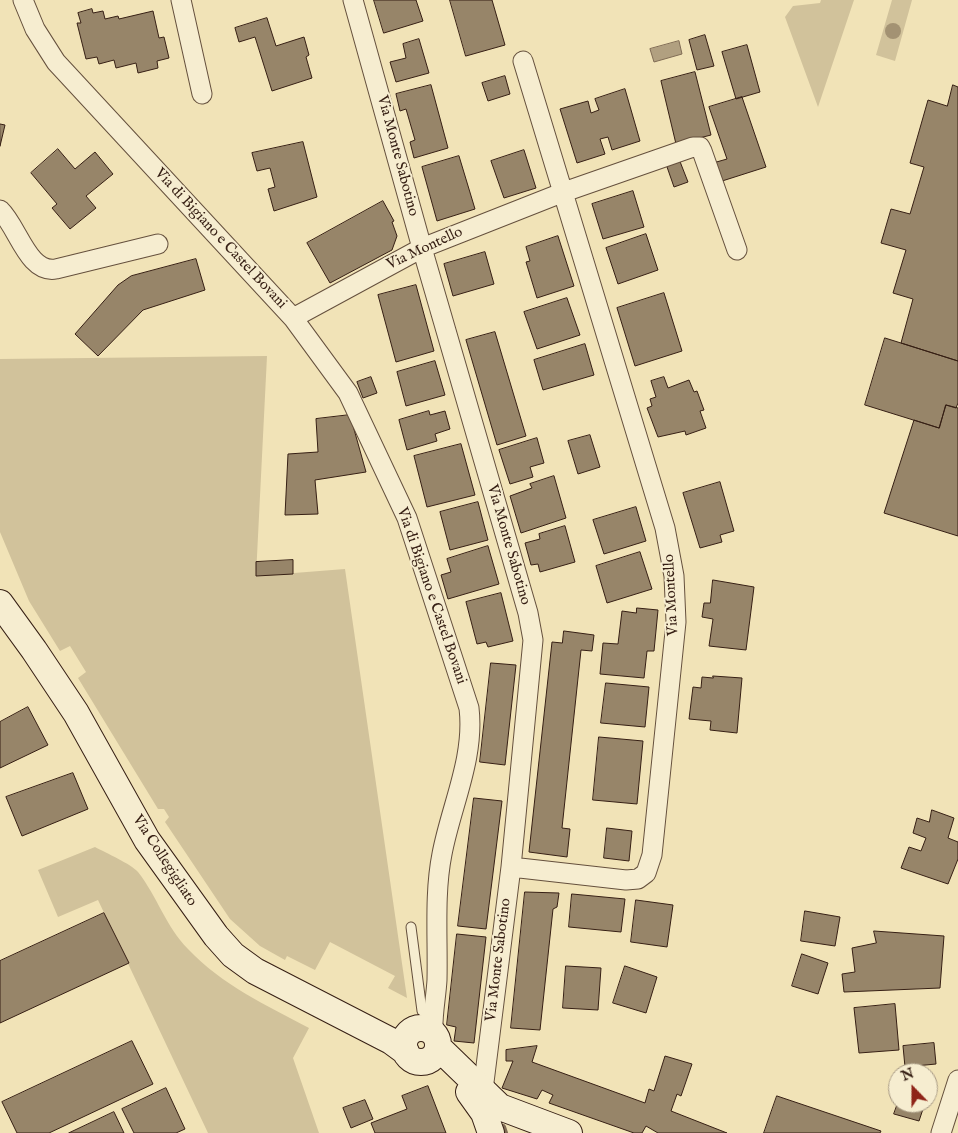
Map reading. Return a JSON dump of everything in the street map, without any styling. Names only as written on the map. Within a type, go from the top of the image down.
[{"type":"main road","name":"Via Collegigliato","points":[[2,608],[34,650],[76,713],[147,840],[216,936],[233,955],[255,971],[420,1040],[462,1085],[482,1099]]},
{"type":"main road","points":[[482,1099],[491,1133]]},
{"type":"main road","points":[[482,1099],[570,1133]]},
{"type":"street","name":"Via di Bigiano e Castel Bovani","points":[[23,0],[35,28],[56,62],[293,318],[348,393],[407,518],[468,708],[470,735],[457,803],[440,864],[436,995],[420,1040]]},
{"type":"street","points":[[181,0],[202,94]]},
{"type":"street","name":"Via Monte Sabotino","points":[[353,0],[422,248],[532,629],[533,650],[511,867],[482,1099]]},
{"type":"street","name":"Via Montello","points":[[511,867],[626,880],[638,879],[646,873],[652,854],[675,645],[674,576],[665,528],[523,61]]},
{"type":"street","name":"Via Montello","points":[[293,318],[422,248],[564,192],[698,146],[704,154],[737,250]]},
{"type":"street","points":[[0,210],[10,221],[32,259],[44,269],[56,269],[158,244]]},
{"type":"street","points":[[941,1133],[958,1080]]},
{"type":"lane","points":[[411,927],[422,1011],[420,1040]]},
{"type":"shaded area","points":[[821,0],[854,0],[818,107],[785,17],[793,6],[820,3]]},
{"type":"shaded area","points":[[892,0],[912,0],[895,61],[876,55]]},
{"type":"shaded area","points":[[679,41],[682,54],[654,62],[650,49]]},
{"type":"shaded area","points":[[267,356],[256,576],[345,569],[407,998],[388,988],[395,976],[330,942],[315,970],[287,956],[285,960],[260,946],[230,919],[165,822],[169,817],[164,809],[158,809],[78,678],[86,672],[70,646],[60,651],[29,601],[0,532],[0,359]]},
{"type":"shaded area","points":[[95,847],[124,862],[138,872],[180,940],[201,962],[230,984],[309,1028],[293,1058],[319,1133],[208,1133],[98,900],[58,917],[38,870]]},
{"type":"building","points":[[374,0],[416,0],[423,21],[384,33]]},
{"type":"building","points":[[450,0],[492,0],[505,45],[466,56]]},
{"type":"building","points":[[92,9],[93,13],[103,11],[105,19],[118,16],[119,19],[153,11],[159,38],[164,37],[169,58],[157,61],[158,68],[138,73],[136,63],[116,68],[114,60],[99,64],[97,57],[86,59],[77,23],[81,23],[78,13]]},
{"type":"building","points":[[267,18],[276,46],[304,37],[309,55],[306,57],[312,78],[272,91],[255,37],[239,42],[235,28]]},
{"type":"building","points":[[705,35],[714,66],[697,70],[689,40]]},
{"type":"building","points":[[419,39],[429,73],[396,82],[390,62],[406,58],[403,44]]},
{"type":"building","points":[[747,45],[760,92],[736,99],[722,52]]},
{"type":"building","points":[[695,72],[711,135],[676,144],[661,81]]},
{"type":"building","points":[[505,76],[510,94],[488,101],[482,83]]},
{"type":"building","points":[[431,85],[448,148],[414,158],[410,142],[415,140],[406,109],[400,111],[396,94]]},
{"type":"building","points":[[953,85],[958,87],[958,361],[901,343],[913,299],[893,293],[906,250],[881,243],[891,209],[910,214],[924,167],[910,163],[928,100],[947,106]]},
{"type":"building","points":[[625,89],[640,141],[612,150],[608,137],[600,139],[605,154],[577,163],[560,109],[588,101],[591,113],[599,110],[595,99]]},
{"type":"building","points":[[742,97],[766,167],[719,182],[713,163],[727,159],[709,107]]},
{"type":"building","points":[[0,124],[5,125],[0,146]]},
{"type":"building","points":[[303,142],[317,197],[274,211],[268,189],[275,187],[270,168],[257,171],[252,153]]},
{"type":"building","points":[[58,149],[75,169],[95,152],[113,174],[86,196],[96,208],[70,229],[52,208],[57,204],[31,173]]},
{"type":"building","points":[[524,150],[536,188],[504,198],[491,161]]},
{"type":"building","points":[[459,156],[475,209],[437,221],[422,167]]},
{"type":"building","points":[[679,159],[688,182],[674,187],[666,164]]},
{"type":"building","points":[[633,191],[644,227],[603,239],[592,204]]},
{"type":"building","points":[[383,201],[394,221],[392,222],[397,236],[392,250],[330,283],[307,243]]},
{"type":"building","points":[[646,234],[658,270],[618,284],[606,248]]},
{"type":"building","points":[[558,236],[574,286],[537,298],[526,262],[530,261],[526,247]]},
{"type":"building","points":[[485,252],[494,284],[453,296],[444,264]]},
{"type":"building","points":[[196,259],[205,290],[143,310],[98,356],[75,334],[118,285],[131,276]]},
{"type":"building","points":[[416,285],[434,351],[396,362],[378,295]]},
{"type":"building","points":[[664,293],[682,351],[635,366],[617,308]]},
{"type":"building","points":[[567,298],[580,335],[537,349],[524,312]]},
{"type":"building","points":[[495,332],[526,436],[497,445],[466,340]]},
{"type":"building","points":[[885,338],[958,361],[958,403],[956,408],[946,405],[939,428],[865,405]]},
{"type":"building","points":[[585,344],[594,375],[543,390],[534,360]]},
{"type":"building","points":[[435,361],[445,395],[406,406],[397,372]]},
{"type":"building","points":[[371,377],[377,393],[363,398],[357,382]]},
{"type":"building","points":[[664,377],[668,388],[689,380],[694,392],[697,391],[704,410],[700,411],[706,428],[686,435],[685,431],[658,437],[647,408],[652,406],[650,399],[656,397],[651,381]]},
{"type":"building","points":[[946,405],[958,408],[958,536],[884,513],[914,420],[939,428]]},
{"type":"building","points":[[429,411],[430,415],[445,411],[450,429],[435,434],[437,441],[407,450],[399,420]]},
{"type":"building","points":[[350,415],[366,472],[315,480],[318,514],[285,515],[288,454],[318,452],[316,419]]},
{"type":"building","points":[[590,435],[600,467],[578,474],[568,441]]},
{"type":"building","points":[[537,438],[544,463],[530,467],[533,477],[510,484],[499,450]]},
{"type":"building","points":[[461,444],[475,495],[427,507],[414,456]]},
{"type":"building","points":[[554,476],[566,518],[521,533],[510,496],[532,488],[530,484]]},
{"type":"building","points":[[720,482],[734,531],[720,535],[722,542],[700,548],[683,493]]},
{"type":"building","points":[[478,502],[488,540],[450,550],[440,512]]},
{"type":"building","points":[[636,507],[646,541],[604,554],[593,520]]},
{"type":"building","points":[[565,526],[575,562],[540,572],[538,564],[531,565],[525,543],[540,539],[539,534]]},
{"type":"building","points":[[488,546],[499,584],[448,599],[441,575],[451,572],[447,559]]},
{"type":"building","points":[[640,552],[652,589],[607,603],[596,566]]},
{"type":"building","points":[[293,560],[293,574],[256,576],[256,562]]},
{"type":"building","points":[[713,580],[754,587],[746,650],[709,646],[713,619],[702,617],[704,603],[710,603]]},
{"type":"building","points":[[501,593],[513,641],[488,647],[486,642],[477,644],[466,602]]},
{"type":"building","points":[[637,608],[658,610],[654,651],[647,651],[644,678],[600,674],[603,643],[618,644],[622,611],[636,613]]},
{"type":"building","points":[[564,631],[594,635],[592,651],[581,650],[562,828],[570,829],[567,857],[529,852],[552,642],[562,643]]},
{"type":"building","points":[[491,663],[516,665],[505,765],[480,762]]},
{"type":"building","points":[[713,676],[742,678],[737,733],[710,730],[711,721],[689,719],[693,687],[701,688],[702,677],[713,678]]},
{"type":"building","points":[[606,683],[649,687],[645,727],[601,723]]},
{"type":"building","points":[[28,707],[48,745],[0,768],[0,722]]},
{"type":"building","points":[[599,737],[643,741],[637,804],[593,800]]},
{"type":"building","points":[[73,773],[88,809],[22,836],[6,797]]},
{"type":"building","points":[[474,798],[502,801],[486,929],[458,926]]},
{"type":"building","points":[[932,810],[954,818],[948,838],[958,842],[958,859],[948,884],[901,868],[909,847],[921,851],[926,838],[913,833],[917,818],[929,822]]},
{"type":"building","points":[[607,828],[632,831],[629,861],[604,858]]},
{"type":"building","points":[[525,892],[559,893],[557,907],[553,909],[540,1030],[511,1028]]},
{"type":"building","points":[[572,894],[625,899],[621,932],[569,927]]},
{"type":"building","points":[[636,900],[673,905],[667,947],[631,942]]},
{"type":"building","points":[[805,911],[840,917],[835,946],[801,941]]},
{"type":"building","points":[[104,913],[129,963],[0,1023],[0,961]]},
{"type":"building","points":[[874,931],[944,936],[940,988],[844,992],[842,974],[855,972],[852,948],[876,943]]},
{"type":"building","points":[[457,934],[486,937],[474,1043],[454,1041],[456,1027],[447,1025]]},
{"type":"building","points":[[802,954],[828,963],[818,994],[792,986]]},
{"type":"building","points":[[566,966],[601,968],[598,1010],[563,1008]]},
{"type":"building","points":[[625,966],[657,977],[646,1013],[613,1003]]},
{"type":"building","points":[[895,1004],[899,1050],[859,1053],[854,1008]]},
{"type":"building","points":[[132,1041],[153,1084],[49,1133],[17,1133],[2,1102]]},
{"type":"building","points":[[934,1043],[936,1063],[905,1063],[903,1046]]},
{"type":"building","points":[[537,1046],[532,1062],[645,1103],[649,1089],[654,1091],[665,1056],[692,1064],[681,1096],[677,1094],[671,1111],[727,1133],[658,1133],[646,1126],[642,1133],[634,1133],[549,1103],[553,1095],[542,1090],[537,1099],[502,1088],[513,1061],[506,1061],[506,1050]]},
{"type":"building","points":[[428,1086],[446,1133],[375,1133],[371,1123],[407,1109],[402,1096]]},
{"type":"building","points":[[166,1088],[185,1129],[176,1133],[134,1133],[122,1109]]},
{"type":"building","points":[[777,1096],[881,1131],[880,1133],[764,1133]]},
{"type":"building","points":[[365,1100],[373,1119],[351,1128],[343,1108]]},
{"type":"building","points":[[114,1112],[124,1133],[69,1133]]},
{"type":"building","points":[[894,1113],[922,1113],[919,1121]]},
{"type":"waterway","points":[[503,1127],[505,1133]]}]
